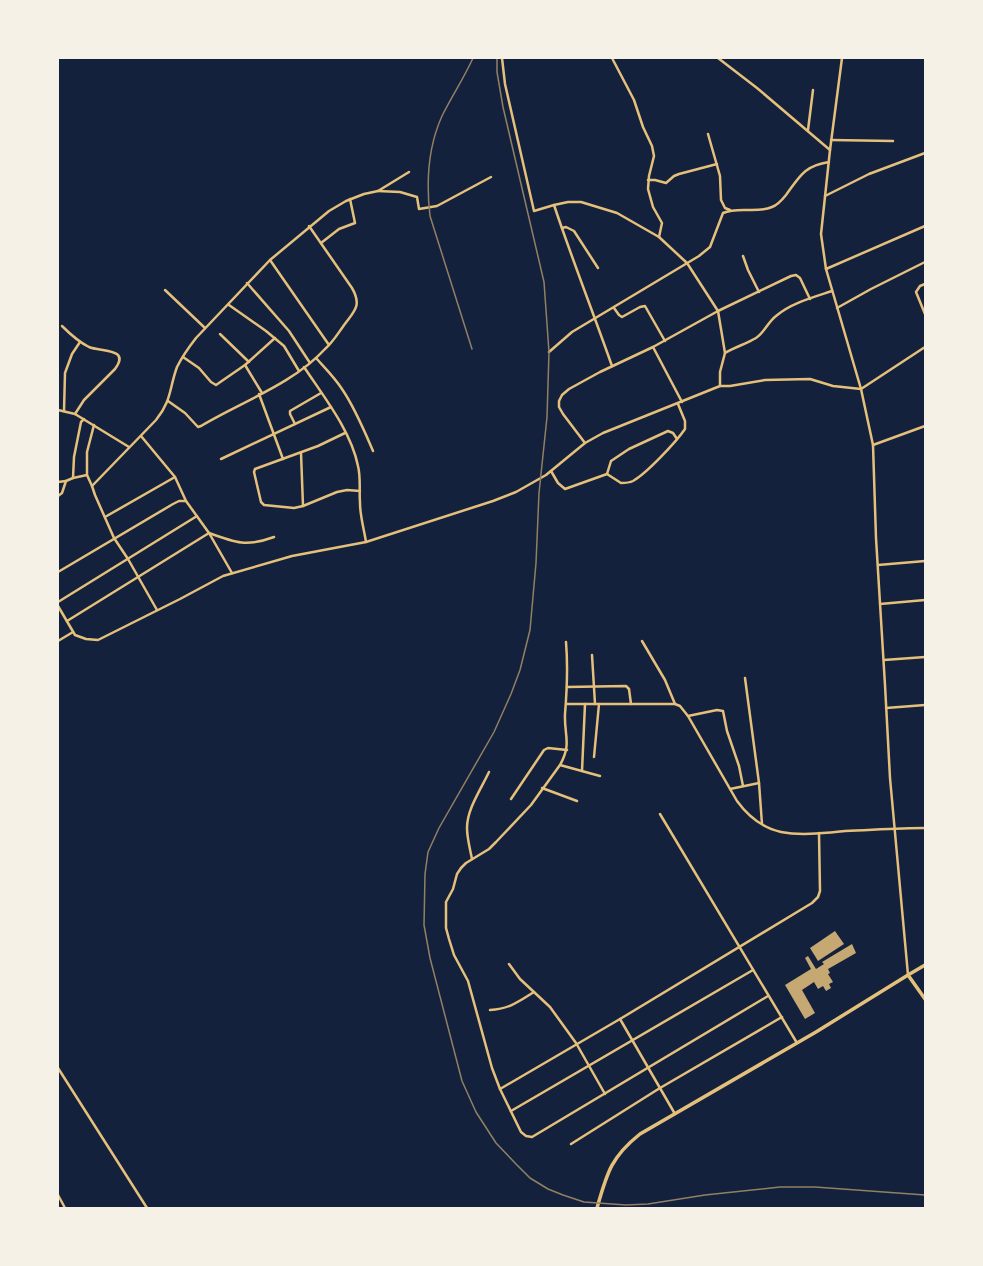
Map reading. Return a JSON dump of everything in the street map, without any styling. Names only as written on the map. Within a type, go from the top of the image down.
[{"type":"street","points":[[502,58],[504,84],[534,211],[554,204],[568,202],[581,202],[603,208],[633,221],[659,237],[688,263],[718,311],[725,353],[720,372],[720,386]]},
{"type":"street","points":[[613,58],[634,100],[643,127],[652,146],[654,156],[648,180],[648,188],[651,199],[662,223],[659,237]]},
{"type":"street","points":[[718,58],[757,88],[830,150]]},
{"type":"street","points":[[842,58],[828,162],[821,234],[826,269],[861,388],[873,444],[876,538],[894,828],[908,975],[925,999]]},
{"type":"street","points":[[808,131],[813,90]]},
{"type":"street","points":[[708,134],[720,176],[721,200],[725,208],[730,210]]},
{"type":"street","points":[[831,140],[893,141]]},
{"type":"street","points":[[825,196],[869,174],[925,153]]},
{"type":"street","points":[[549,352],[572,332],[699,256],[710,247],[724,213],[730,210],[765,209],[772,207],[783,198],[807,169],[816,164],[828,162]]},
{"type":"street","points":[[648,180],[666,183],[674,176],[679,174],[717,164]]},
{"type":"street","points":[[378,191],[409,172]]},
{"type":"street","points":[[92,486],[141,436],[164,409],[168,401],[177,368],[188,348],[270,260],[309,226],[329,211],[350,199],[364,194],[378,191],[400,192],[417,197],[419,209],[429,208],[437,206],[491,177]]},
{"type":"street","points":[[321,243],[339,229],[355,223],[350,199]]},
{"type":"street","points":[[554,204],[579,278],[596,318],[612,366]]},
{"type":"street","points":[[168,401],[185,414],[198,427],[260,394],[299,371],[329,346],[354,313],[358,304],[352,288],[309,226]]},
{"type":"street","points":[[826,269],[925,226]]},
{"type":"street","points":[[562,228],[570,228],[574,231],[598,268]]},
{"type":"street","points":[[744,256],[748,270],[759,292]]},
{"type":"street","points":[[270,260],[329,346]]},
{"type":"street","points":[[837,308],[925,262]]},
{"type":"street","points":[[586,443],[562,414],[559,407],[559,401],[562,395],[569,389],[612,366],[664,342],[718,311],[790,276],[796,275],[800,278],[810,299]]},
{"type":"street","points":[[248,283],[289,331],[310,363]]},
{"type":"street","points":[[925,284],[920,286],[916,292],[925,314]]},
{"type":"street","points":[[165,290],[205,328]]},
{"type":"street","points":[[725,353],[756,338],[777,315],[787,309],[832,291]]},
{"type":"street","points":[[229,305],[276,338],[289,353],[299,371]]},
{"type":"street","points":[[614,308],[622,317],[640,307],[645,306],[664,342]]},
{"type":"street","points":[[62,326],[80,342],[89,347],[113,352],[117,354],[120,359],[119,364],[115,369],[84,400],[75,414]]},
{"type":"street","points":[[220,334],[249,362]]},
{"type":"street","points":[[183,357],[199,368],[211,382],[216,385],[249,362],[276,338]]},
{"type":"street","points":[[64,411],[65,373],[72,354],[80,342]]},
{"type":"street","points":[[653,347],[682,402]]},
{"type":"street","points":[[58,606],[75,635],[86,640],[98,640],[223,576],[292,556],[366,542],[493,502],[516,492],[551,472],[586,443],[603,433],[720,386],[730,386],[764,380],[810,379],[833,386],[861,388],[925,347]]},
{"type":"street","points":[[316,358],[343,390],[373,451]]},
{"type":"street","points":[[245,365],[260,394],[283,459]]},
{"type":"street","points":[[304,367],[331,407],[356,458],[360,478],[361,518],[366,542]]},
{"type":"street","points":[[295,424],[290,411],[321,393]]},
{"type":"street","points":[[607,474],[621,483],[632,481],[648,468],[685,429],[686,424],[678,404]]},
{"type":"street","points":[[221,459],[331,407]]},
{"type":"street","points":[[58,410],[75,414],[129,447]]},
{"type":"street","points":[[73,478],[74,457],[81,422],[84,419]]},
{"type":"street","points":[[94,425],[87,452],[87,475],[114,538],[128,559],[157,610]]},
{"type":"street","points":[[873,444],[925,426]]},
{"type":"street","points":[[607,474],[608,466],[611,461],[641,443],[668,431],[677,438]]},
{"type":"street","points":[[345,433],[301,453],[255,469],[254,472],[261,502],[264,505],[294,508],[303,506],[336,492],[347,490],[360,491]]},
{"type":"street","points":[[141,436],[175,477],[186,502],[210,533],[232,573]]},
{"type":"street","points":[[301,453],[303,506]]},
{"type":"street","points":[[551,472],[558,483],[565,489],[607,474]]},
{"type":"street","points":[[58,482],[87,475]]},
{"type":"street","points":[[105,517],[175,477]]},
{"type":"street","points":[[58,496],[62,493],[66,481]]},
{"type":"street","points":[[58,572],[178,501],[186,502]]},
{"type":"street","points":[[58,602],[197,516]]},
{"type":"street","points":[[210,533],[242,544],[253,543],[274,537]]},
{"type":"street","points":[[67,621],[210,533]]},
{"type":"street","points":[[878,565],[925,561]]},
{"type":"street","points":[[880,604],[925,600]]},
{"type":"street","points":[[58,642],[73,632]]},
{"type":"street","points":[[642,641],[665,680],[675,704]]},
{"type":"street","points":[[566,642],[567,704],[565,725],[568,739],[567,750],[560,765],[522,815],[488,849],[461,868],[457,874],[453,889],[446,902],[446,928],[454,954],[468,981],[492,1068],[500,1089],[521,1132],[526,1136],[532,1137],[768,996]]},
{"type":"street","points":[[592,655],[596,704]]},
{"type":"street","points":[[884,660],[925,657]]},
{"type":"street","points":[[745,678],[759,783],[762,824]]},
{"type":"street","points":[[567,687],[626,686],[629,689],[630,704]]},
{"type":"street","points":[[567,704],[675,704],[680,706],[688,716],[745,812],[762,824],[782,832],[819,833],[894,828],[925,828]]},
{"type":"street","points":[[582,771],[585,704]]},
{"type":"street","points":[[594,757],[599,704]]},
{"type":"street","points":[[886,708],[925,705]]},
{"type":"street","points":[[688,716],[717,710],[723,711],[727,730],[739,766],[743,786]]},
{"type":"street","points":[[511,799],[542,752],[548,748],[567,750]]},
{"type":"street","points":[[560,765],[600,776]]},
{"type":"street","points":[[472,859],[467,820],[488,772]]},
{"type":"street","points":[[730,789],[759,783]]},
{"type":"street","points":[[542,788],[577,801]]},
{"type":"street","points":[[660,814],[797,1043]]},
{"type":"street","points":[[500,1089],[812,903],[818,897],[820,885],[819,833]]},
{"type":"street","points":[[509,964],[520,979],[550,1007],[576,1043],[605,1094]]},
{"type":"street","points":[[597,1208],[605,1179],[619,1153],[628,1143],[640,1134],[797,1043],[925,965]]},
{"type":"street","points":[[511,1111],[753,970]]},
{"type":"street","points":[[490,1010],[511,1006],[534,992]]},
{"type":"street","points":[[571,1144],[660,1088],[782,1017]]},
{"type":"street","points":[[620,1018],[675,1114]]},
{"type":"street","points":[[58,1068],[147,1208]]},
{"type":"street","points":[[58,1195],[65,1208]]},
{"type":"building","points":[[835,931],[844,944],[818,961],[810,948]]},
{"type":"building","points":[[852,944],[856,953],[828,969],[830,973],[828,974],[833,982],[829,984],[831,988],[826,991],[823,986],[818,989],[814,982],[802,990],[815,1013],[805,1019],[785,985],[811,969],[805,958],[808,956],[816,969],[824,964],[822,962]]},
{"type":"railway","points":[[472,349],[430,216],[428,178],[431,152],[437,128],[473,58]]},
{"type":"railway","points":[[497,58],[497,72],[503,107],[544,282],[549,352],[547,417],[539,493],[536,563],[530,630],[520,670],[494,732],[439,828],[428,852],[425,874],[424,925],[430,958],[462,1081],[476,1112],[496,1143],[530,1178],[548,1189],[584,1202],[626,1205],[648,1204],[705,1195],[780,1187],[815,1187],[925,1195]]}]
